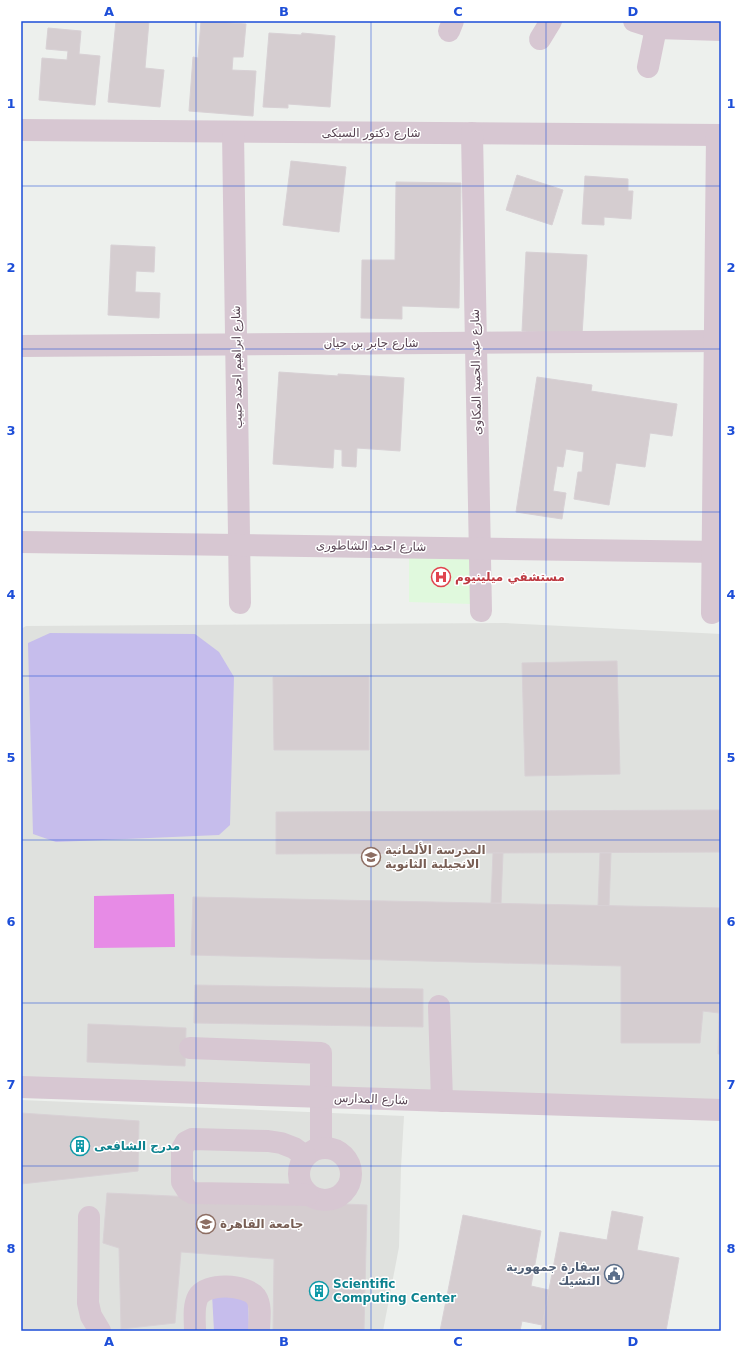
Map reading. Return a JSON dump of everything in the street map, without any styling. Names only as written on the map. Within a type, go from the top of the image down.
[{"type":"street","points":[[648,67],[640,23],[721,30]]},
{"type":"street","name":"شارع دكتور السبكى","points":[[21,130],[719,135]]},
{"type":"street","name":"شارع ابراهيم احمد حبيب","points":[[233,132],[240,603]]},
{"type":"street","name":"شارع عبد الحميد المكاوى","points":[[472,133],[481,611]]},
{"type":"street","points":[[712,613],[717,552],[719,135]]},
{"type":"street","name":"شارع جابر بن حيان","points":[[21,346],[718,341]]},
{"type":"street","name":"شارع احمد الشاطورى","points":[[21,542],[717,552]]},
{"type":"street","points":[[439,1006],[442,1101]]},
{"type":"street","points":[[190,1048],[321,1053],[321,1097],[313,1152],[300,1165],[298,1176],[301,1186],[308,1195],[316,1200],[326,1201],[335,1199],[343,1194],[349,1186],[351,1176],[350,1167],[346,1159],[339,1152],[330,1148],[313,1152],[268,1141],[192,1139],[186,1142],[182,1149],[182,1182],[187,1190],[192,1193],[308,1195]]},
{"type":"street","name":"شارع المدارس","points":[[21,1087],[721,1110]]},
{"type":"street","points":[[89,1217],[88,1303],[91,1316],[100,1331]]},
{"type":"street","points":[[195,1331],[195,1306],[197,1298],[203,1291],[211,1287],[239,1288],[248,1291],[256,1298],[259,1308],[259,1331]]},
{"type":"shaded area","name":"مستشفي ميلينيوم","points":[[409,550],[472,551],[472,604],[409,602]]},
{"type":"shaded area","name":"المدرسة الألمانية الانجيلية الثانوية","points":[[505,623],[721,634],[721,1101],[21,1080],[21,629],[26,626]]},
{"type":"shaded area","points":[[50,633],[195,634],[219,652],[234,677],[230,825],[219,835],[56,842],[33,834],[28,643]]},
{"type":"shaded area","points":[[174,894],[175,947],[94,948],[94,896]]},
{"type":"shaded area","name":"جامعة القاهرة","points":[[21,1100],[404,1116],[399,1247],[383,1331],[21,1331]]},
{"type":"shaded area","points":[[212,1294],[248,1295],[249,1331],[214,1331]]},
{"type":"building","points":[[116,21],[149,21],[145,68],[164,70],[160,107],[108,102]]},
{"type":"building","points":[[201,21],[246,24],[243,57],[233,57],[232,70],[256,71],[253,116],[189,111],[193,57],[198,58]]},
{"type":"building","points":[[48,28],[81,31],[79,54],[100,56],[95,105],[39,100],[42,58],[67,60],[68,51],[46,49]]},
{"type":"building","points":[[269,33],[301,35],[302,33],[335,36],[330,107],[288,104],[288,108],[263,107]]},
{"type":"building","points":[[291,161],[346,167],[339,232],[283,225]]},
{"type":"building","points":[[517,175],[563,190],[552,225],[506,210]]},
{"type":"building","points":[[585,176],[628,179],[628,191],[633,191],[631,219],[604,217],[604,225],[582,224]]},
{"type":"building","points":[[396,182],[461,183],[459,308],[402,306],[402,319],[361,318],[362,260],[395,260]]},
{"type":"building","points":[[111,245],[155,247],[154,272],[136,271],[135,292],[160,293],[159,318],[108,315]]},
{"type":"building","points":[[526,252],[587,255],[582,335],[522,331]]},
{"type":"building","points":[[279,372],[404,378],[400,451],[357,448],[356,467],[342,466],[342,450],[334,449],[333,468],[273,464]]},
{"type":"building","points":[[537,377],[592,385],[591,391],[677,404],[672,436],[650,433],[645,467],[616,463],[609,505],[574,499],[578,472],[582,472],[584,452],[566,449],[563,467],[557,466],[553,491],[566,493],[562,519],[516,512]]},
{"type":"building","points":[[617,661],[620,774],[525,776],[522,663]]},
{"type":"building","points":[[369,676],[369,750],[274,750],[273,677]]},
{"type":"building","points":[[721,810],[721,852],[276,854],[276,812]]},
{"type":"building","points":[[493,853],[503,853],[501,903],[491,903]]},
{"type":"building","points":[[600,853],[611,853],[609,906],[598,906]]},
{"type":"building","points":[[193,897],[721,908],[721,1054],[718,1054],[719,1013],[703,1011],[700,1043],[621,1043],[621,966],[191,955]]},
{"type":"building","points":[[195,985],[423,989],[423,1027],[194,1023]]},
{"type":"building","points":[[88,1024],[186,1028],[185,1066],[87,1062]]},
{"type":"building","name":"مدرج الشافعى","points":[[21,1113],[139,1121],[138,1171],[21,1184]]},
{"type":"building","name":"Scientific Computing Center","points":[[107,1193],[367,1205],[364,1331],[273,1331],[274,1259],[181,1252],[175,1323],[121,1329],[119,1248],[103,1243]]},
{"type":"building","name":"سفارة جمهورية التشيك","points":[[612,1211],[643,1217],[637,1250],[679,1258],[666,1331],[541,1331],[560,1232],[607,1240]]},
{"type":"building","points":[[463,1215],[541,1231],[531,1286],[549,1290],[542,1325],[522,1321],[520,1331],[440,1331]]},
{"type":"place","name":"مستشفي ميلينيوم","points":[[441,577]]},
{"type":"place","name":"المدرسة الألمانية الانجيلية الثانوية","points":[[371,857]]},
{"type":"place","name":"مدرج الشافعى","points":[[80,1146]]},
{"type":"place","name":"جامعة القاهرة","points":[[206,1224]]},
{"type":"place","name":"سفارة جمهورية التشيك","points":[[614,1274]]},
{"type":"place","name":"Scientific Computing Center","points":[[319,1291]]}]
